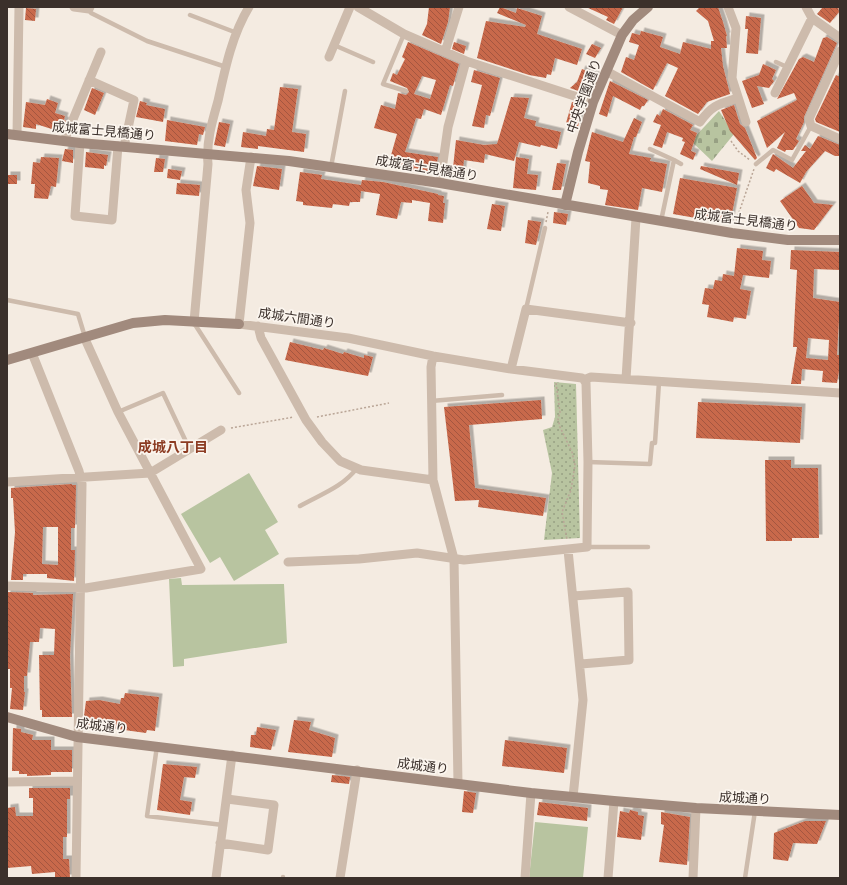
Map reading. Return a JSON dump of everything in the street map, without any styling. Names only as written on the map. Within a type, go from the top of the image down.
[{"type":"street","points":[[12,135],[19,7]]},
{"type":"street","points":[[74,7],[90,8]]},
{"type":"street","points":[[194,322],[208,164],[207,143],[226,66],[241,20],[249,7]]},
{"type":"street","points":[[329,57],[350,7]]},
{"type":"street","points":[[358,7],[404,34],[466,61],[593,102]]},
{"type":"street","points":[[445,52],[459,7]]},
{"type":"street","points":[[569,7],[622,35]]},
{"type":"street","name":"中央学園通り","points":[[565,205],[578,152],[593,102],[622,35],[633,20],[648,7]]},
{"type":"street","points":[[728,7],[736,28],[732,78],[746,122]]},
{"type":"street","points":[[806,7],[812,18],[840,38]]},
{"type":"street","points":[[775,93],[812,18]]},
{"type":"street","points":[[840,51],[808,118],[811,126],[840,139]]},
{"type":"street","points":[[64,141],[101,52]]},
{"type":"street","points":[[440,183],[448,127],[466,61]]},
{"type":"street","points":[[606,71],[700,122],[716,105],[738,98]]},
{"type":"street","points":[[80,143],[74,216],[112,220],[121,146],[134,100],[89,80]]},
{"type":"street","name":"成城富士見橋通り","points":[[12,135],[80,143],[251,157],[331,166],[732,233],[788,240],[840,240]]},
{"type":"street","points":[[239,324],[250,224],[246,190],[251,157]]},
{"type":"street","points":[[626,379],[631,323],[636,218]]},
{"type":"street","points":[[511,370],[526,309],[631,323]]},
{"type":"street","name":"成城六間通り","points":[[7,360],[134,324],[165,320],[239,324],[348,338],[433,356],[511,370],[582,378],[584,380],[591,377],[840,393]]},
{"type":"street","points":[[258,326],[261,338],[306,420],[322,442],[340,461],[357,468],[433,480]]},
{"type":"street","points":[[7,586],[81,589],[201,569],[118,412],[85,338]]},
{"type":"street","points":[[32,353],[81,478],[81,589],[77,737],[76,878]]},
{"type":"street","points":[[433,356],[431,401],[433,480],[454,559],[458,783]]},
{"type":"street","points":[[288,562],[417,553],[464,560],[568,547],[587,547],[584,463],[586,383],[584,380]]},
{"type":"street","points":[[7,482],[150,474],[221,430]]},
{"type":"street","points":[[568,547],[581,664],[583,700],[573,797]]},
{"type":"street","points":[[573,596],[628,592],[630,660],[581,664]]},
{"type":"street","name":"成城通り","points":[[7,717],[77,737],[157,745],[531,793],[614,802],[696,808],[840,815]]},
{"type":"street","points":[[216,878],[232,755]]},
{"type":"street","points":[[340,878],[357,770]]},
{"type":"street","points":[[7,782],[77,781]]},
{"type":"street","points":[[525,878],[531,793]]},
{"type":"street","points":[[220,843],[268,850],[274,805],[226,799]]},
{"type":"street","points":[[608,878],[614,802]]},
{"type":"street","points":[[693,878],[696,808]]},
{"type":"lane","points":[[90,8],[91,13],[147,41],[226,66]]},
{"type":"lane","points":[[190,15],[237,33]]},
{"type":"lane","points":[[404,34],[383,84],[406,91]]},
{"type":"lane","points":[[334,45],[373,62]]},
{"type":"lane","points":[[776,62],[787,67]]},
{"type":"lane","points":[[331,166],[337,126],[345,91]]},
{"type":"lane","points":[[756,164],[773,150],[792,160],[811,126]]},
{"type":"lane","points":[[650,149],[681,164]]},
{"type":"lane","points":[[661,222],[674,160]]},
{"type":"lane","points":[[526,309],[545,228]]},
{"type":"lane","points":[[7,300],[78,314],[85,338]]},
{"type":"lane","points":[[194,322],[239,393]]},
{"type":"lane","points":[[584,463],[650,464],[652,443],[655,443],[659,382]]},
{"type":"lane","points":[[118,412],[163,393],[190,448]]},
{"type":"lane","points":[[431,401],[502,395]]},
{"type":"lane","points":[[300,506],[319,495],[325,494],[345,480],[357,468]]},
{"type":"lane","points":[[587,547],[648,547]]},
{"type":"lane","points":[[157,745],[147,816],[223,825]]},
{"type":"lane","points":[[745,878],[755,811]]},
{"type":"path","points":[[731,141],[738,151],[756,164],[732,233]]},
{"type":"path","points":[[545,228],[550,202]]},
{"type":"path","points":[[556,381],[560,412],[558,419],[560,427],[572,452],[575,465],[571,490],[561,516],[568,547]]},
{"type":"path","points":[[575,465],[584,463]]},
{"type":"green space","points":[[719,111],[734,134],[712,161],[691,141]]},
{"type":"green space","points":[[554,382],[576,384],[580,538],[544,540],[552,473],[543,430],[552,427],[555,417]]},
{"type":"green space","points":[[249,473],[278,522],[265,530],[279,554],[234,581],[220,557],[210,563],[181,514]]},
{"type":"green space","points":[[181,578],[182,585],[284,584],[287,643],[184,659],[184,666],[173,667],[169,579]]},
{"type":"green space","points":[[535,822],[588,827],[583,878],[529,878]]},
{"type":"building","points":[[429,7],[450,7],[448,22],[441,44],[422,35],[427,24]]},
{"type":"building","points":[[500,7],[516,13],[517,8],[542,16],[537,34],[582,49],[577,65],[555,58],[551,75],[547,74],[546,78],[529,75],[477,58],[486,21],[525,27],[526,25],[497,13]]},
{"type":"building","points":[[586,7],[623,7],[614,24],[606,20],[608,17]]},
{"type":"building","points":[[700,7],[718,7],[727,36],[727,48],[721,48],[723,66],[730,94],[707,102],[698,114],[665,96],[678,68],[667,63],[653,90],[621,72],[626,57],[634,60],[639,45],[629,42],[632,33],[640,35],[641,31],[663,37],[660,47],[680,54],[683,42],[711,49],[711,41],[714,41],[708,21],[696,11]]},
{"type":"building","points":[[823,7],[838,7],[839,12],[830,23],[817,14]]},
{"type":"building","points":[[26,8],[36,9],[35,21],[25,20]]},
{"type":"building","points":[[746,16],[761,18],[758,54],[746,53],[748,29],[745,29]]},
{"type":"building","points":[[827,37],[837,43],[804,117],[804,122],[796,139],[799,141],[793,150],[786,150],[785,152],[777,148],[785,132],[767,148],[757,121],[797,100],[794,93],[777,99],[799,59],[803,57],[814,62],[823,38]]},
{"type":"building","points":[[408,42],[459,64],[453,86],[450,85],[441,115],[424,109],[421,119],[416,118],[405,152],[438,157],[435,174],[388,166],[397,134],[374,128],[381,105],[395,109],[398,93],[406,95],[409,92],[407,88],[390,81],[393,73],[397,75],[405,59],[402,57]],"holes":[[[422,76],[436,80],[430,99],[414,94]]]},
{"type":"building","points":[[454,42],[466,46],[464,54],[452,49]]},
{"type":"building","points":[[592,44],[601,48],[595,58],[586,54]]},
{"type":"building","points":[[763,64],[776,70],[772,79],[774,81],[769,88],[757,86],[764,104],[752,108],[742,81],[759,75]]},
{"type":"building","points":[[582,69],[596,75],[587,94],[570,88],[577,82]]},
{"type":"building","points":[[474,70],[500,78],[490,116],[486,115],[484,128],[472,126],[482,85],[471,82]]},
{"type":"building","points":[[836,75],[840,77],[840,132],[816,122],[815,119]]},
{"type":"building","points":[[610,81],[648,100],[640,110],[613,96],[607,117],[599,114]]},
{"type":"building","points":[[280,87],[298,89],[292,132],[306,134],[304,152],[258,146],[258,149],[241,147],[243,132],[266,136],[267,129],[274,130]]},
{"type":"building","points":[[92,88],[104,93],[95,115],[84,110]]},
{"type":"building","points":[[511,97],[529,98],[524,118],[536,121],[535,126],[561,132],[557,149],[519,142],[514,161],[485,154],[484,163],[464,160],[462,178],[452,177],[456,140],[484,145],[497,144]]},
{"type":"building","points":[[47,99],[58,103],[55,113],[65,116],[64,120],[66,121],[61,132],[36,124],[36,129],[23,127],[26,102],[45,105]]},
{"type":"building","points":[[140,101],[147,103],[146,105],[165,109],[163,122],[136,117]]},
{"type":"building","points":[[572,102],[582,105],[578,127],[566,123]]},
{"type":"building","points":[[734,105],[740,124],[745,128],[757,158],[755,160],[730,131],[721,110]]},
{"type":"building","points":[[663,109],[693,125],[690,130],[697,133],[691,151],[696,153],[693,160],[680,154],[685,142],[682,141],[683,138],[667,132],[662,148],[653,145],[661,125],[653,122],[657,114],[660,116]]},
{"type":"building","points":[[634,118],[642,122],[636,137],[634,137],[629,154],[651,158],[650,161],[667,164],[662,192],[642,188],[638,210],[605,205],[608,190],[600,189],[600,186],[588,183],[590,162],[585,161],[592,132],[623,142]]},
{"type":"building","points":[[167,120],[205,127],[203,135],[199,134],[197,145],[165,141]]},
{"type":"building","points":[[219,122],[230,124],[225,147],[214,145]]},
{"type":"building","points":[[818,136],[840,145],[840,156],[835,156],[825,151],[806,172],[800,183],[776,169],[774,172],[766,168],[773,154],[793,168],[806,151],[801,151],[805,145],[810,149]]},
{"type":"building","points":[[65,149],[73,150],[73,163],[62,161]]},
{"type":"building","points":[[86,152],[108,155],[104,169],[85,167]]},
{"type":"building","points":[[41,157],[59,158],[56,187],[51,186],[48,199],[34,198],[35,184],[31,184],[33,162],[40,163]]},
{"type":"building","points":[[516,157],[529,159],[527,174],[538,175],[536,190],[513,188]]},
{"type":"building","points":[[156,158],[165,159],[163,172],[154,172]]},
{"type":"building","points":[[557,163],[566,164],[561,190],[552,190]]},
{"type":"building","points":[[257,166],[282,169],[279,190],[253,186]]},
{"type":"building","points":[[701,166],[739,173],[737,185],[700,169]]},
{"type":"building","points":[[168,169],[182,171],[180,180],[167,178]]},
{"type":"building","points":[[300,172],[322,175],[321,179],[361,185],[362,180],[383,182],[444,196],[443,203],[445,203],[443,223],[428,221],[430,203],[412,200],[412,203],[401,202],[397,219],[376,215],[380,194],[361,191],[360,202],[350,202],[349,206],[333,204],[332,208],[303,205],[303,202],[296,201]]},
{"type":"building","points":[[7,175],[17,175],[17,184],[7,184]]},
{"type":"building","points":[[680,178],[737,188],[730,224],[673,214]]},
{"type":"building","points":[[177,183],[200,185],[199,196],[176,194]]},
{"type":"building","points":[[802,186],[814,203],[833,205],[814,230],[799,228],[780,201]]},
{"type":"building","points":[[492,204],[505,206],[501,231],[487,229]]},
{"type":"building","points":[[554,212],[568,214],[566,225],[553,223]]},
{"type":"building","points":[[528,220],[541,222],[536,245],[525,243]]},
{"type":"building","points":[[737,248],[763,251],[762,260],[771,261],[769,278],[743,275],[740,289],[751,291],[746,319],[734,317],[733,322],[707,317],[709,305],[702,304],[705,288],[713,289],[715,280],[722,281],[723,274],[734,276]]},
{"type":"building","points":[[791,250],[840,252],[840,270],[814,269],[813,298],[840,302],[837,355],[840,355],[840,365],[837,383],[822,382],[823,371],[802,369],[801,384],[791,384],[797,347],[793,347],[797,270],[790,269]],"holes":[[[808,338],[829,340],[828,360],[806,358]]]},
{"type":"building","points":[[290,342],[323,350],[324,348],[343,354],[344,352],[364,358],[364,355],[373,357],[368,376],[285,360]]},
{"type":"building","points":[[541,400],[542,419],[469,425],[475,488],[546,498],[543,516],[478,507],[479,500],[455,501],[444,407]]},
{"type":"building","points":[[698,402],[802,407],[800,443],[696,438]]},
{"type":"building","points":[[765,460],[791,460],[791,468],[818,468],[819,538],[792,538],[792,541],[766,541]]},
{"type":"building","points":[[76,485],[75,528],[71,528],[71,550],[75,550],[74,581],[47,578],[47,574],[23,574],[23,580],[11,580],[15,532],[11,488]],"holes":[[[43,527],[58,527],[58,565],[42,564]]]},
{"type":"building","points":[[7,592],[33,593],[33,595],[73,594],[70,656],[72,717],[42,717],[42,710],[40,710],[39,655],[54,655],[55,629],[40,628],[39,642],[30,642],[27,676],[24,676],[25,692],[23,710],[10,709],[12,688],[10,688],[10,669],[7,669]]},
{"type":"building","points":[[125,693],[159,697],[155,731],[147,730],[146,733],[88,725],[89,718],[84,716],[86,701],[99,700],[120,704],[121,698],[124,698]]},
{"type":"building","points":[[294,720],[311,722],[309,730],[335,738],[332,757],[288,752]]},
{"type":"building","points":[[257,727],[276,730],[271,750],[250,747],[251,735],[256,735]]},
{"type":"building","points":[[13,728],[21,729],[21,732],[33,735],[32,740],[51,740],[51,750],[72,750],[72,772],[51,772],[51,775],[27,776],[27,774],[19,774],[19,771],[12,771]]},
{"type":"building","points":[[505,740],[567,748],[564,773],[502,766]]},
{"type":"building","points":[[163,764],[197,767],[195,778],[184,777],[180,800],[192,802],[190,815],[157,810]]},
{"type":"building","points":[[332,775],[350,777],[349,784],[331,782]]},
{"type":"building","points":[[29,788],[70,788],[70,799],[67,799],[67,837],[63,837],[63,859],[69,859],[70,878],[55,878],[55,872],[32,874],[31,866],[7,868],[7,808],[15,807],[16,816],[33,816],[33,798],[29,798]]},
{"type":"building","points":[[464,791],[476,793],[473,813],[462,812]]},
{"type":"building","points":[[539,802],[588,808],[587,821],[537,815]]},
{"type":"building","points":[[630,810],[638,812],[638,815],[644,816],[641,840],[617,837],[620,811],[629,813]]},
{"type":"building","points":[[661,812],[690,817],[687,865],[659,862],[664,825],[661,824]]},
{"type":"building","points":[[805,821],[826,821],[817,844],[793,843],[788,861],[773,859],[774,833]]},
{"type":"district","name":"成城八丁目","points":[[173,447]]}]
